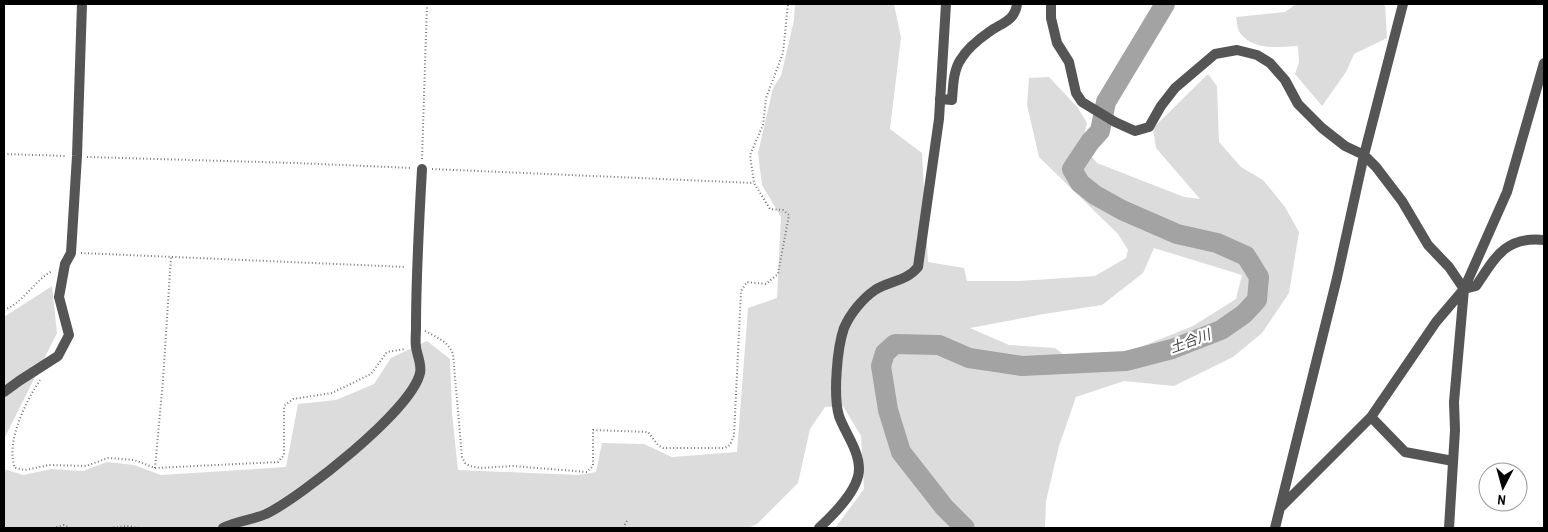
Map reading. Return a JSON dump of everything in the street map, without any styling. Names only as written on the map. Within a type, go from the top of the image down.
[{"type":"street","points":[[4,392],[58,356],[69,335],[59,297],[65,264],[71,253],[77,156],[82,4]]},
{"type":"street","points":[[819,528],[853,490],[859,470],[853,443],[839,416],[835,394],[839,352],[844,329],[855,309],[876,290],[912,274],[918,267],[940,99],[946,4]]},
{"type":"street","points":[[940,99],[952,100],[956,69],[960,60],[989,32],[1013,17],[1018,4]]},
{"type":"street","points":[[1051,4],[1057,43],[1069,62],[1076,93],[1082,102],[1115,122],[1134,131],[1150,127],[1161,106],[1181,83],[1215,54],[1237,50],[1257,55],[1270,63],[1285,80],[1298,104],[1322,128],[1345,146],[1364,155],[1376,167],[1402,201],[1428,245],[1449,267],[1464,290],[1454,402],[1455,430],[1449,528]]},
{"type":"street","points":[[1275,528],[1337,278],[1364,155],[1403,4]]},
{"type":"street","points":[[1280,508],[1371,417],[1436,322],[1464,290],[1506,192],[1544,63]]},
{"type":"street","points":[[223,528],[265,514],[293,498],[352,452],[389,419],[416,385],[420,371],[416,347],[416,329],[422,169]]},
{"type":"street","points":[[1464,290],[1476,286],[1497,255],[1507,246],[1534,239],[1544,240]]},
{"type":"street","points":[[1371,417],[1405,452],[1453,460]]},
{"type":"path","points":[[422,169],[427,4]]},
{"type":"path","points":[[416,329],[425,330],[451,347],[462,457],[465,463],[470,466],[480,468],[513,466],[587,472],[593,466],[593,430],[648,432],[658,446],[662,448],[725,448],[730,445],[734,436],[741,291],[747,282],[766,284],[778,274],[789,215],[782,210],[770,209],[754,183],[750,155],[763,125],[766,98],[782,53],[788,4]]},
{"type":"path","points":[[4,154],[295,163],[754,183]]},
{"type":"path","points":[[71,253],[417,268]]},
{"type":"path","points":[[155,468],[164,380],[171,257]]},
{"type":"path","points":[[4,310],[13,306],[42,277],[65,264]]},
{"type":"path","points":[[41,379],[17,423],[12,461],[15,468],[25,470],[50,466],[86,466],[108,458],[134,460],[155,468],[278,462],[284,455],[284,406],[293,399],[332,393],[371,374],[387,352],[416,347]]},
{"type":"path","points":[[623,528],[628,519]]},
{"type":"path","points":[[53,528],[64,525],[70,528]]},
{"type":"path","points":[[110,528],[127,526],[140,528]]},
{"type":"shaded area","points":[[795,4],[894,4],[901,38],[890,129],[922,153],[928,262],[964,268],[967,281],[1019,281],[1095,276],[1126,258],[1128,250],[1118,234],[1039,157],[1027,105],[1029,78],[1049,77],[1078,108],[1087,123],[1082,145],[1097,163],[1184,197],[1200,199],[1156,148],[1153,128],[1208,74],[1217,86],[1219,142],[1241,167],[1263,180],[1285,207],[1299,232],[1289,293],[1262,333],[1233,357],[1174,386],[1124,381],[1076,397],[1059,446],[1046,501],[1045,528],[835,528],[864,489],[861,436],[843,406],[825,407],[810,429],[798,483],[757,524],[748,528],[4,528],[4,469],[23,475],[52,469],[83,471],[107,462],[134,465],[161,475],[286,467],[298,404],[336,400],[374,384],[391,358],[427,341],[450,359],[452,413],[458,470],[579,475],[596,472],[602,443],[644,444],[672,457],[737,452],[748,308],[777,298],[781,217],[762,185],[758,153],[773,88],[781,76],[794,20]],"holes":[[[1154,248],[1242,275],[1236,299],[1193,326],[1133,350],[1093,356],[1064,355],[1055,348],[1009,345],[970,328],[1102,305],[1143,273]]]},
{"type":"shaded area","points":[[1296,4],[1385,4],[1387,38],[1354,54],[1346,72],[1322,106],[1295,74],[1299,62],[1298,46],[1267,47],[1252,43],[1240,33],[1238,27],[1236,17],[1285,12]]},
{"type":"shaded area","points":[[52,286],[57,333],[4,439],[4,317]]},
{"type":"waterway","name":"土合川","points":[[965,528],[944,507],[901,452],[888,410],[881,366],[885,353],[895,344],[939,345],[969,358],[1022,366],[1126,361],[1172,349],[1221,330],[1244,314],[1257,300],[1259,277],[1246,256],[1217,243],[1177,234],[1122,210],[1095,195],[1080,183],[1072,169],[1090,142],[1100,131],[1106,102],[1165,4]]}]
